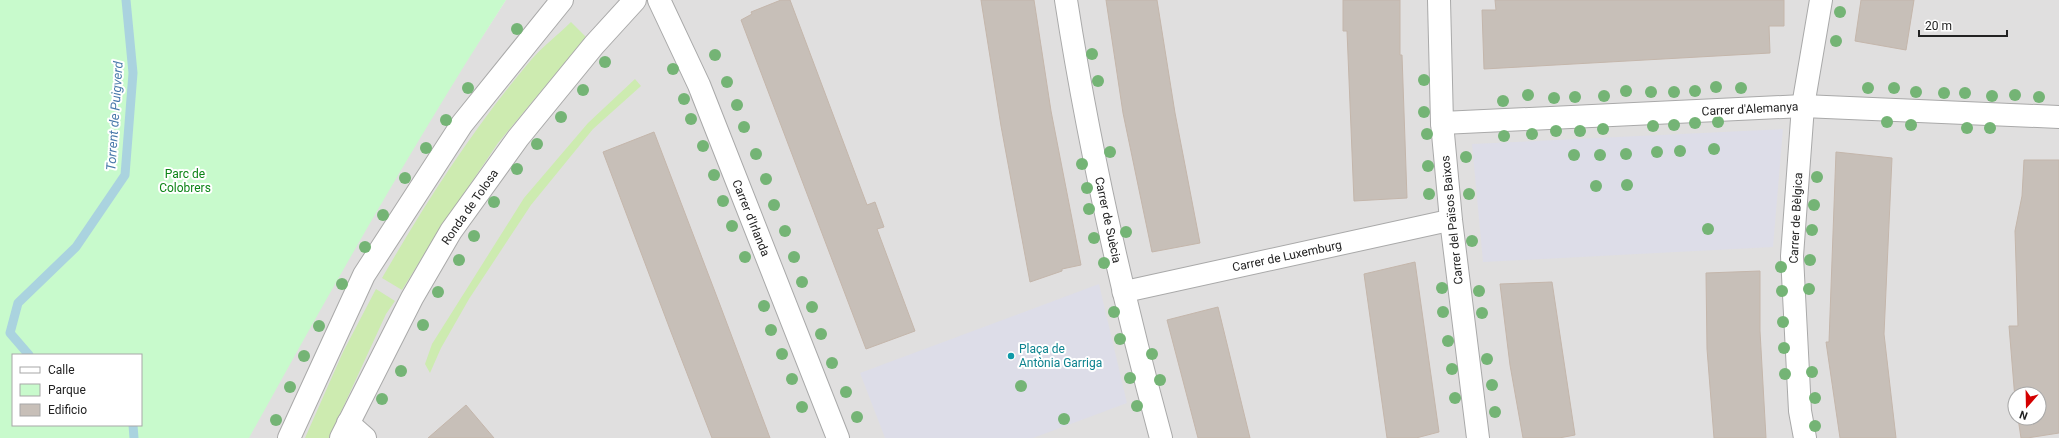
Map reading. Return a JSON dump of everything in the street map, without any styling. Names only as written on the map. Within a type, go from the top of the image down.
[{"type":"street","points":[[289,438],[364,276],[462,124],[562,0]]},
{"type":"street","name":"Ronda de Tolosa","points":[[344,430],[412,298],[451,231],[518,138],[594,45],[635,0]]},
{"type":"street","name":"Carrer d'Irlanda","points":[[659,0],[699,85],[838,438]]},
{"type":"street","name":"Carrer de Suècia","points":[[1066,0],[1080,90],[1124,292],[1160,438]]},
{"type":"street","name":"Carrer del Països Baixos","points":[[1439,0],[1442,123],[1451,220],[1478,438]]},
{"type":"street","name":"Carrer de Bèlgica","points":[[1805,438],[1800,411],[1792,256],[1803,106],[1821,0]]},
{"type":"street","name":"Carrer d'Alemanya","points":[[1442,123],[1803,106],[2059,117]]},
{"type":"street","name":"Carrer de Luxemburg","points":[[1124,292],[1451,220]]},
{"type":"street","points":[[344,430],[365,438]]},
{"type":"shaded area","points":[[506,0],[2059,0],[2059,438],[234,438],[245,401]]},
{"type":"shaded area","points":[[1783,129],[1773,247],[1483,262],[1472,144]]},
{"type":"shaded area","name":"Plaça de Antònia Garriga","points":[[1099,284],[1127,403],[1033,438],[885,438],[860,373]]},
{"type":"green space","name":"Parc de Colobrers","points":[[0,0],[506,0],[406,162],[342,272],[249,438],[0,438]]},
{"type":"green space","points":[[571,22],[586,37],[498,143],[436,235],[402,290],[382,278],[433,193],[470,138],[510,85],[536,55]]},
{"type":"green space","points":[[635,79],[641,86],[593,129],[531,205],[469,299],[441,348],[430,373],[425,364],[432,344],[524,198],[588,123]]},
{"type":"green space","points":[[376,289],[395,301],[386,314],[329,438],[305,438],[343,352]]},
{"type":"building","points":[[781,0],[790,0],[867,205],[875,202],[884,227],[877,229],[915,331],[866,349],[741,20],[752,14],[751,12]]},
{"type":"building","points":[[981,0],[1034,0],[1051,111],[1081,265],[1062,269],[1062,271],[1030,282],[1001,126]]},
{"type":"building","points":[[1106,0],[1157,0],[1175,113],[1200,243],[1152,252],[1123,113]]},
{"type":"building","points":[[1343,0],[1400,0],[1400,55],[1402,55],[1407,198],[1354,201],[1347,31],[1343,31]]},
{"type":"building","points":[[1495,0],[1784,0],[1784,26],[1769,26],[1770,53],[1484,69],[1482,10],[1496,10]]},
{"type":"building","points":[[1861,0],[1914,0],[1906,50],[1855,41]]},
{"type":"building","points":[[654,132],[770,438],[712,438],[671,332],[603,152]]},
{"type":"building","points":[[1836,152],[1892,158],[1884,334],[1896,438],[1840,438],[1826,342],[1829,342]]},
{"type":"building","points":[[2024,160],[2059,160],[2059,433],[2027,438],[2021,438],[2019,426],[2047,426],[2047,386],[2014,386],[2009,326],[2018,326],[2015,231],[2022,196]]},
{"type":"building","points":[[1415,262],[1439,432],[1416,438],[1387,438],[1364,274]]},
{"type":"building","points":[[1760,271],[1760,331],[1766,438],[1714,438],[1707,349],[1706,273]]},
{"type":"building","points":[[1552,282],[1575,435],[1559,438],[1523,438],[1510,365],[1500,284]]},
{"type":"building","points":[[1218,307],[1250,438],[1198,438],[1167,320]]},
{"type":"building","points":[[466,405],[494,438],[428,438]]},
{"type":"waterway","name":"Torrent de Puigverd","points":[[28,354],[10,333],[18,303],[76,247],[125,175],[133,73],[126,0]]},
{"type":"waterway","name":"Torrent de Puigverd","points":[[133,426],[134,438]]},
{"type":"place","name":"Plaça de Antònia Garriga","points":[[1011,356]]}]
